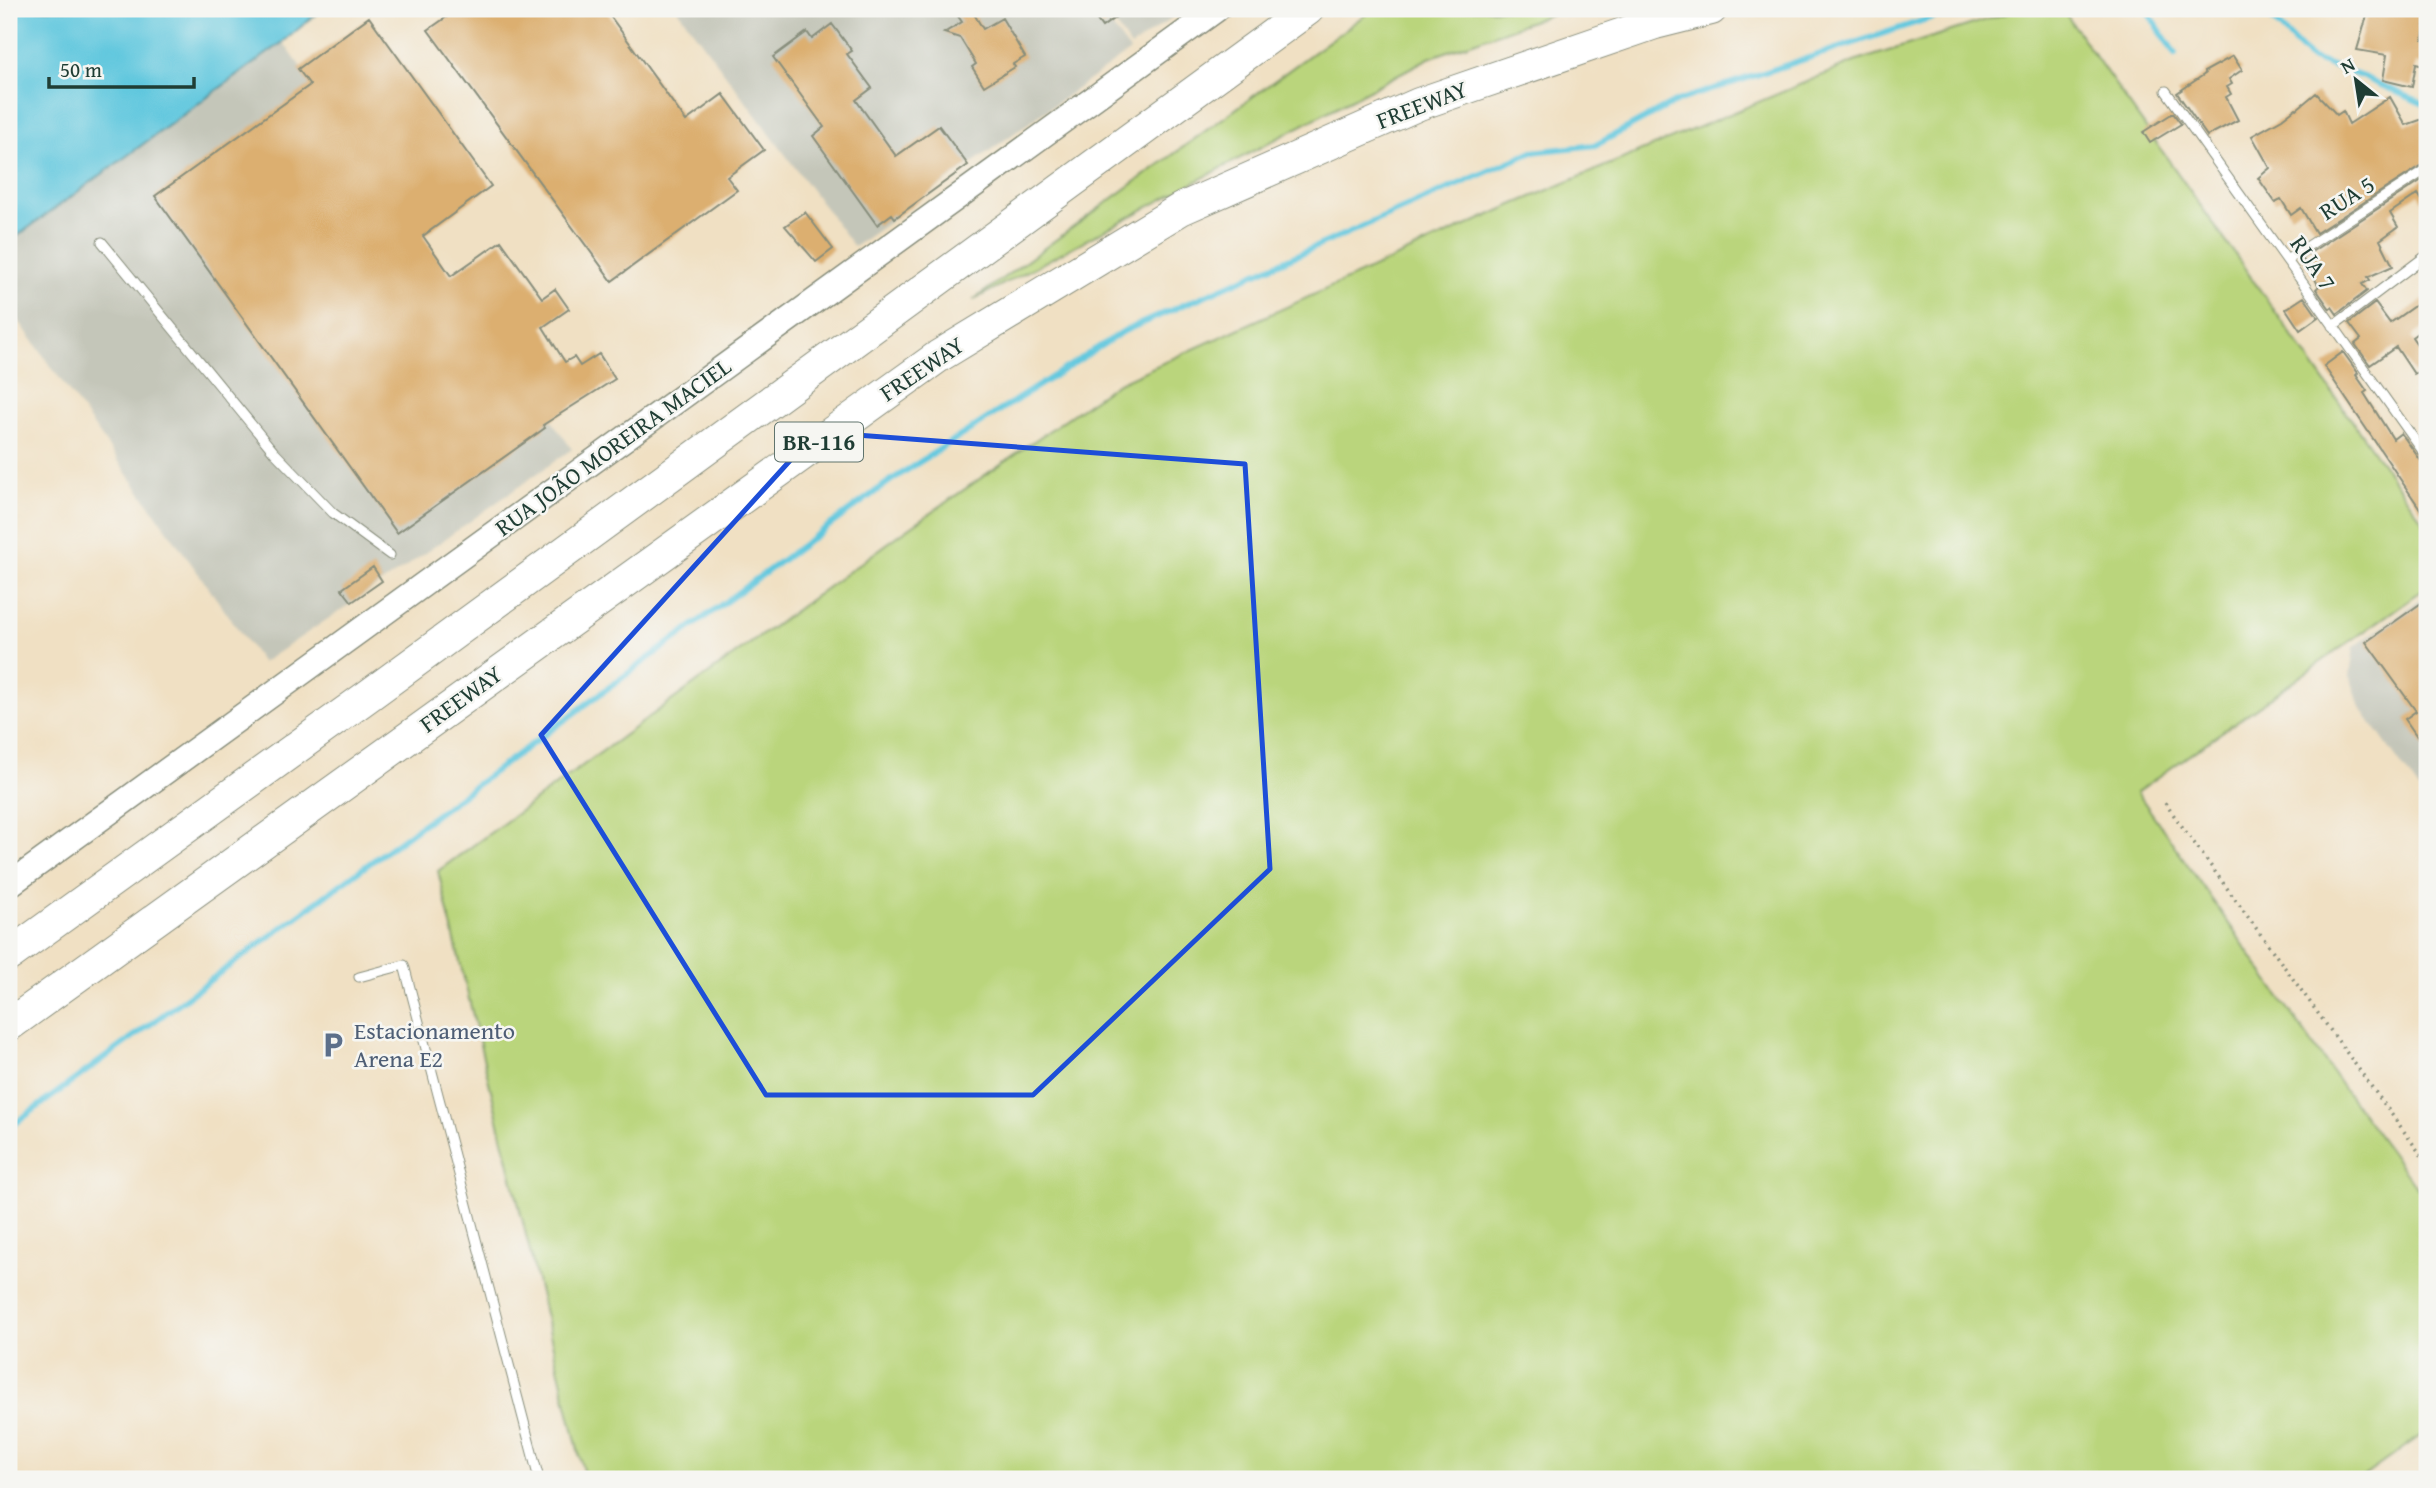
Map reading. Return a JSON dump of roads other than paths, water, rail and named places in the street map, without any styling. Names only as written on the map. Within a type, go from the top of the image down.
[{"type":"highway","name":"BR-116","points":[[9,955],[1308,9]]},
{"type":"highway","name":"FREEWAY","points":[[9,1025],[939,356],[1181,209],[1419,104],[1655,23],[1712,9]]},
{"type":"street","name":"RUA JOÃO MOREIRA MACIEL","points":[[9,886],[1217,9]]},
{"type":"lane","name":"RUA 7","points":[[2166,91],[2427,457]]},
{"type":"lane","name":"RUA 5","points":[[2288,259],[2427,169]]},
{"type":"lane","points":[[102,242],[274,452],[334,513],[390,555]]},
{"type":"lane","points":[[2333,326],[2427,255]]},
{"type":"lane","points":[[359,977],[404,965],[539,1479]]},
{"type":"water","points":[[9,9],[322,9],[283,42],[9,242]]},
{"type":"waterway","points":[[9,1128],[890,481],[1124,331],[1532,152],[1596,145],[1677,101],[1958,9]]},
{"type":"waterway","points":[[2146,9],[2175,54]]},
{"type":"waterway","points":[[2262,9],[2310,58],[2427,103]]},
{"type":"place","name":"Estacionamento Arena E2","points":[[333,1045]]}]
